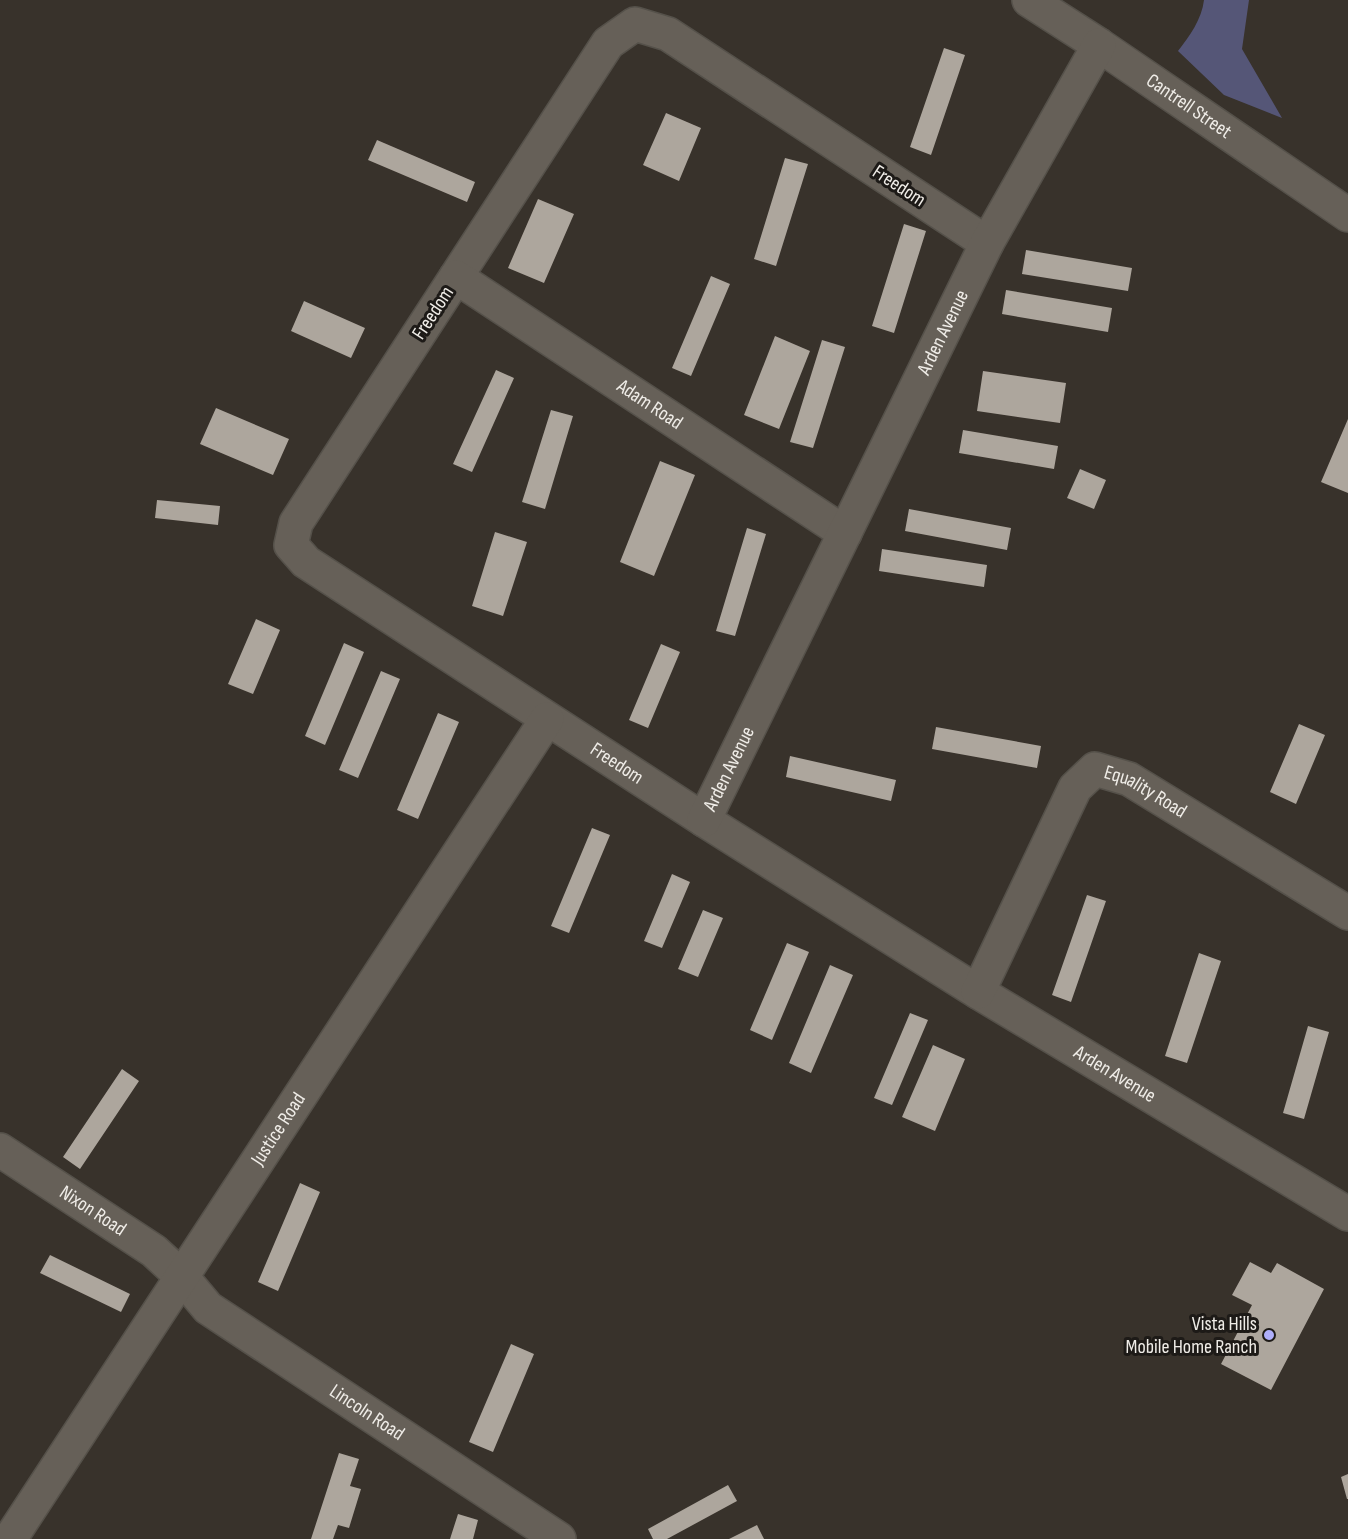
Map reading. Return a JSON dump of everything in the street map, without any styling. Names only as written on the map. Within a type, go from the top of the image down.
[{"type":"street","name":"Cantrell Street","points":[[1029,0],[1099,45],[1348,215]]},
{"type":"street","name":"Freedom","points":[[704,820],[306,562],[291,545],[296,523],[608,43],[635,24],[668,34],[987,243]]},
{"type":"street","name":"Arden Avenue","points":[[1099,45],[987,243],[704,820],[978,992],[1348,1214]]},
{"type":"street","name":"Adam Road","points":[[456,277],[845,533]]},
{"type":"street","name":"Justice Road","points":[[10,1539],[547,719]]},
{"type":"street","name":"Equality Road","points":[[978,992],[1075,788],[1095,769],[1129,779],[1348,913]]},
{"type":"street","name":"Nixon Road","points":[[0,1150],[154,1251],[182,1277]]},
{"type":"street","name":"Lincoln Road","points":[[182,1277],[208,1308],[559,1539]]},
{"type":"shaded area","points":[[1204,0],[1249,0],[1242,49],[1282,118],[1224,95],[1178,51],[1198,21]]},
{"type":"building","points":[[944,48],[965,55],[931,155],[910,147]]},
{"type":"building","points":[[666,113],[701,128],[679,181],[643,165]]},
{"type":"building","points":[[377,140],[475,182],[467,202],[368,160]]},
{"type":"building","points":[[785,158],[808,164],[776,266],[754,259]]},
{"type":"building","points":[[538,199],[574,214],[544,283],[508,268]]},
{"type":"building","points":[[904,224],[926,231],[894,333],[872,326]]},
{"type":"building","points":[[1026,250],[1132,268],[1128,291],[1022,274]]},
{"type":"building","points":[[711,276],[730,284],[691,376],[672,368]]},
{"type":"building","points":[[1006,290],[1112,308],[1108,332],[1002,314]]},
{"type":"building","points":[[304,301],[365,328],[351,358],[291,331]]},
{"type":"building","points":[[775,336],[810,351],[779,429],[744,415]]},
{"type":"building","points":[[822,340],[845,347],[813,448],[790,442]]},
{"type":"building","points":[[496,370],[514,378],[472,472],[453,464]]},
{"type":"building","points":[[983,371],[1066,383],[1060,423],[977,411]]},
{"type":"building","points":[[216,408],[289,439],[273,475],[200,444]]},
{"type":"building","points":[[551,410],[573,416],[545,509],[522,502]]},
{"type":"building","points":[[1348,419],[1348,493],[1321,482]]},
{"type":"building","points":[[963,430],[1058,446],[1054,469],[959,453]]},
{"type":"building","points":[[660,461],[695,475],[654,576],[620,562]]},
{"type":"building","points":[[1080,469],[1106,480],[1094,509],[1067,498]]},
{"type":"building","points":[[157,500],[220,506],[218,525],[155,518]]},
{"type":"building","points":[[909,509],[1011,528],[1007,550],[905,531]]},
{"type":"building","points":[[747,528],[766,534],[735,636],[716,631]]},
{"type":"building","points":[[495,532],[527,542],[503,616],[472,606]]},
{"type":"building","points":[[882,549],[987,565],[984,587],[879,571]]},
{"type":"building","points":[[256,619],[280,630],[253,694],[228,684]]},
{"type":"building","points":[[344,643],[364,652],[325,745],[305,736]]},
{"type":"building","points":[[661,644],[680,652],[648,728],[629,720]]},
{"type":"building","points":[[381,671],[400,679],[358,778],[339,770]]},
{"type":"building","points":[[438,713],[459,722],[418,819],[397,810]]},
{"type":"building","points":[[1299,724],[1325,735],[1296,804],[1270,792]]},
{"type":"building","points":[[936,727],[1041,746],[1037,768],[932,749]]},
{"type":"building","points":[[790,756],[896,780],[891,801],[786,777]]},
{"type":"building","points":[[592,828],[610,835],[569,933],[551,926]]},
{"type":"building","points":[[672,874],[690,882],[662,948],[644,941]]},
{"type":"building","points":[[1087,895],[1106,901],[1071,1002],[1052,995]]},
{"type":"building","points":[[703,910],[723,918],[698,977],[678,969]]},
{"type":"building","points":[[787,943],[809,952],[772,1040],[750,1030]]},
{"type":"building","points":[[1199,953],[1221,961],[1187,1063],[1165,1056]]},
{"type":"building","points":[[830,965],[853,975],[811,1073],[789,1063]]},
{"type":"building","points":[[910,1013],[928,1020],[892,1105],[874,1098]]},
{"type":"building","points":[[1308,1026],[1329,1032],[1304,1119],[1283,1113]]},
{"type":"building","points":[[933,1045],[965,1059],[935,1131],[902,1117]]},
{"type":"building","points":[[122,1069],[139,1081],[80,1169],[63,1157]]},
{"type":"building","points":[[300,1183],[320,1192],[278,1291],[258,1282]]},
{"type":"building","points":[[50,1255],[130,1294],[121,1312],[40,1273]]},
{"type":"building","name":"Vista Hills Mobile Home Ranch","points":[[1250,1262],[1271,1273],[1277,1263],[1324,1289],[1271,1390],[1221,1364],[1252,1305],[1232,1295]]},
{"type":"building","points":[[511,1344],[534,1354],[493,1452],[469,1442]]},
{"type":"building","points":[[339,1453],[359,1459],[350,1486],[361,1489],[349,1528],[338,1525],[333,1539],[311,1539]]},
{"type":"building","points":[[1348,1474],[1348,1499],[1347,1499],[1341,1477]]},
{"type":"building","points":[[728,1485],[737,1501],[667,1539],[653,1539],[648,1529]]},
{"type":"building","points":[[458,1514],[478,1520],[473,1539],[450,1539]]},
{"type":"building","points":[[757,1525],[764,1539],[729,1539]]},
{"type":"place","name":"Vista Hills Mobile Home Ranch","points":[[1269,1335]]}]
